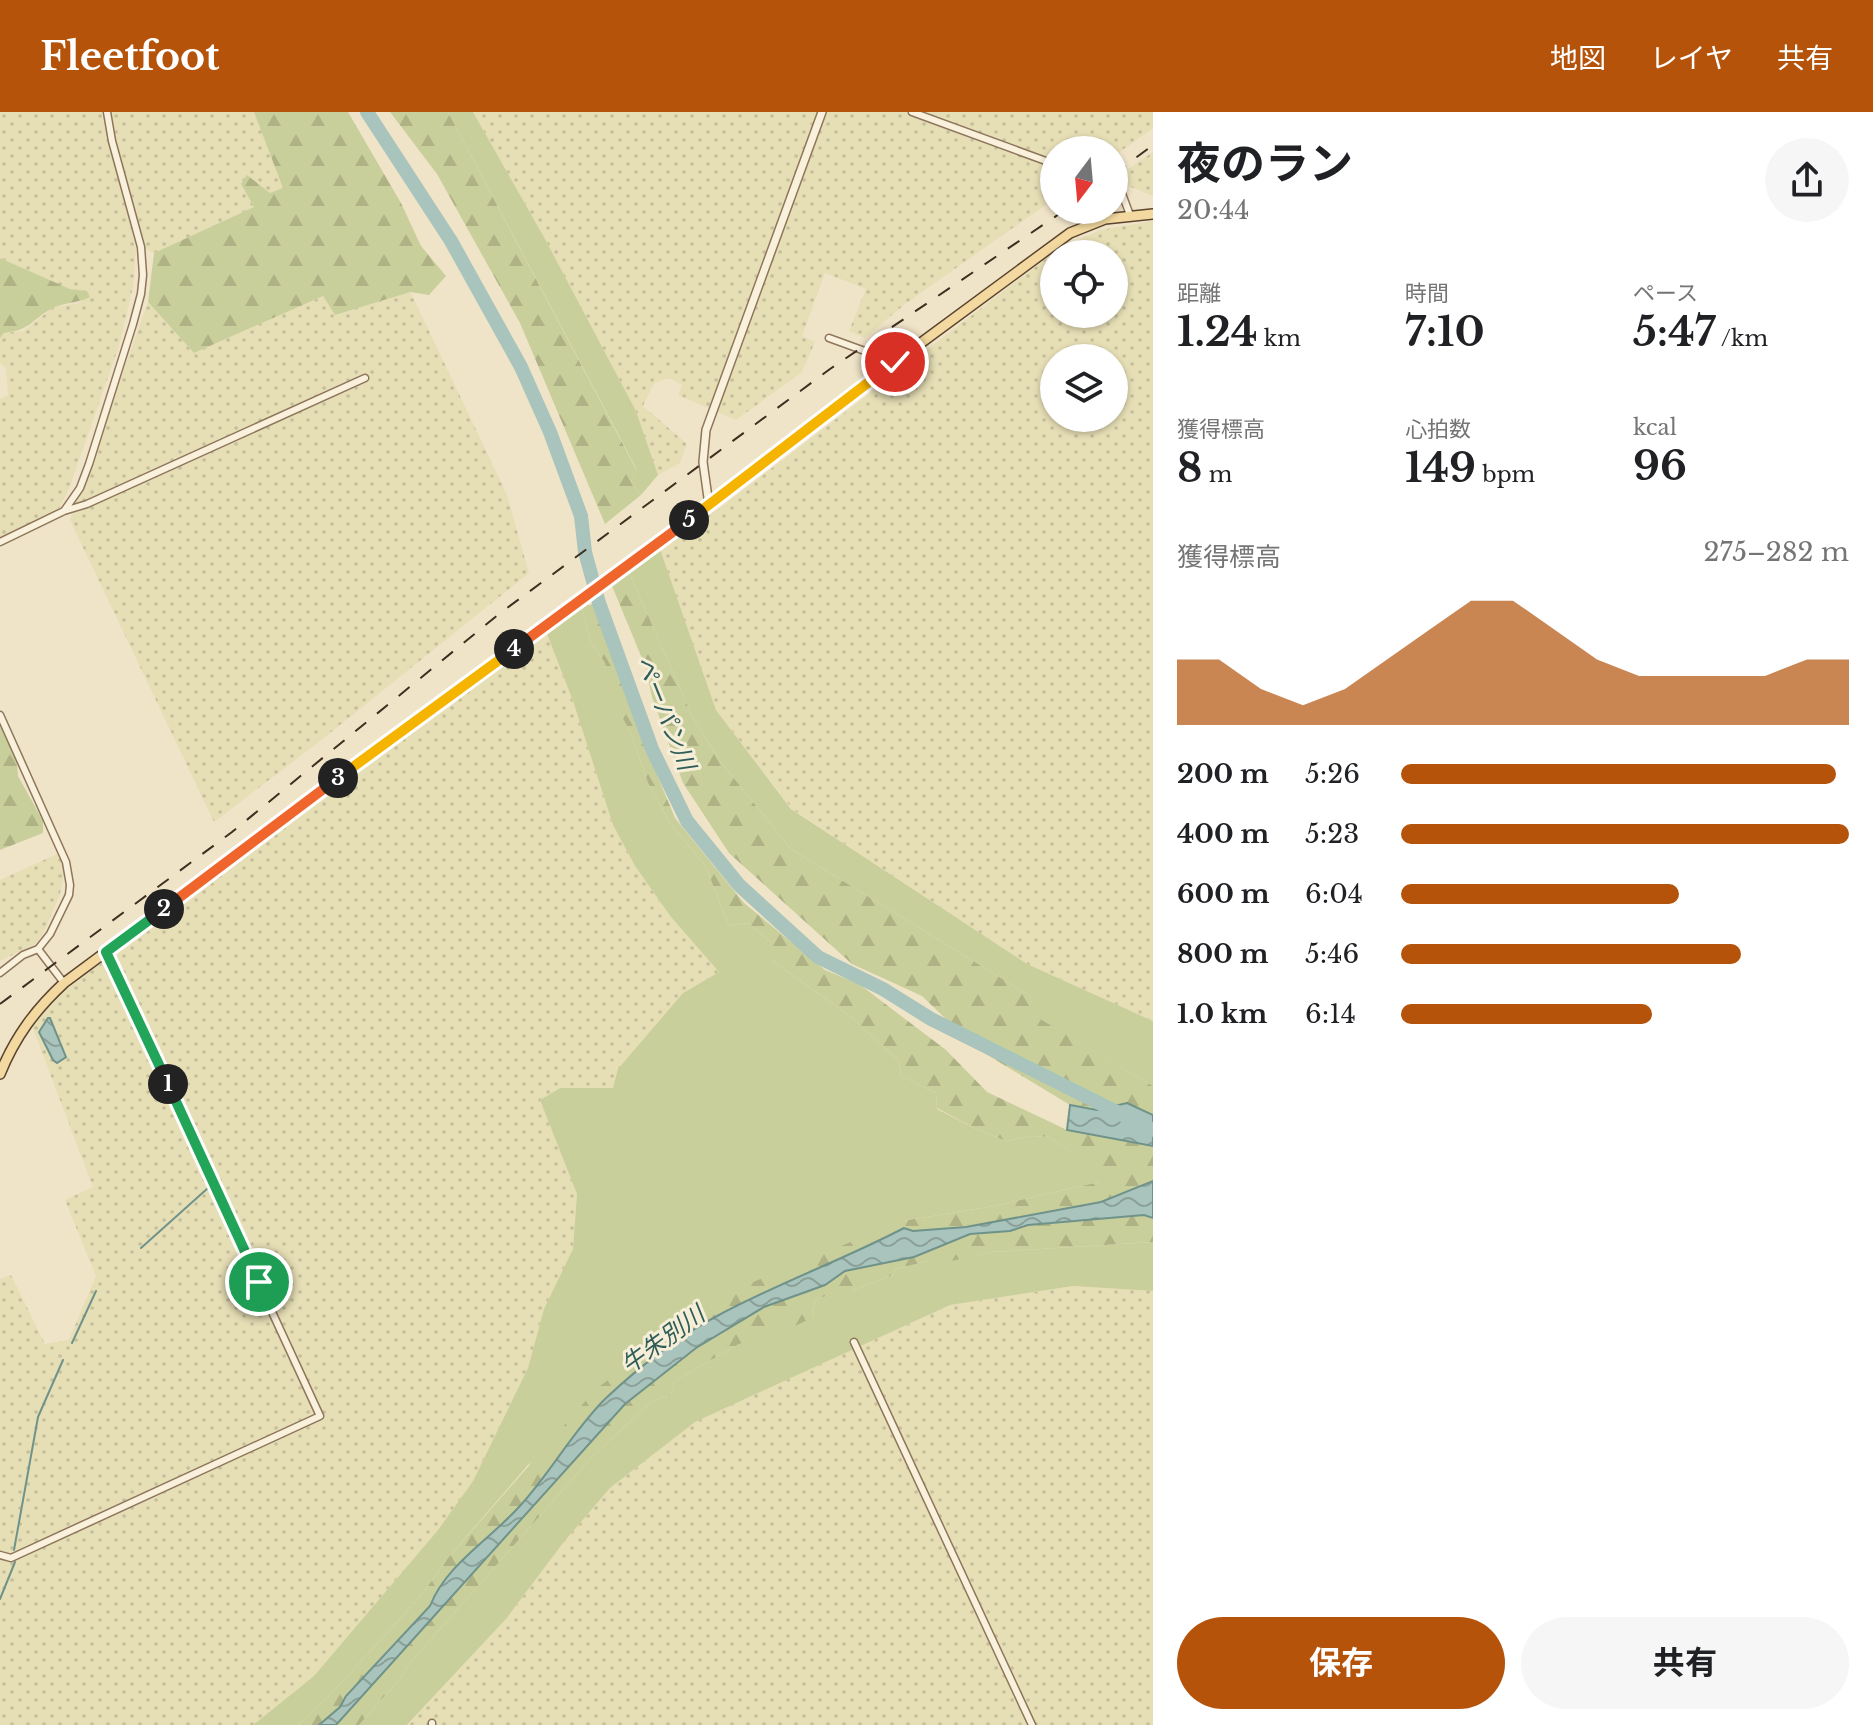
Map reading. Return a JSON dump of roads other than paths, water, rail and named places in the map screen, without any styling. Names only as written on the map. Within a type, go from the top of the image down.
[{"type":"main road","points":[[0,1074],[19,1033],[64,983],[709,505],[895,362],[1070,233],[1105,219],[1153,214]]},
{"type":"street","points":[[64,511],[80,488],[89,464],[141,294],[141,247],[107,112]]},
{"type":"street","points":[[709,505],[703,462],[706,430],[822,112]]},
{"type":"street","points":[[912,112],[1040,159]]},
{"type":"street","points":[[1128,210],[1130,215]]},
{"type":"street","points":[[829,338],[895,362]]},
{"type":"street","points":[[0,542],[365,378]]},
{"type":"street","points":[[0,715],[69,872],[69,895],[50,934],[38,949],[23,955],[0,973]]},
{"type":"street","points":[[38,949],[64,983]]},
{"type":"street","points":[[0,1555],[11,1558],[320,1416],[106,952]]},
{"type":"street","points":[[854,1342],[1032,1725]]},
{"type":"water","points":[[48,1018],[66,1057],[57,1063],[39,1032]]},
{"type":"water","points":[[1127,1103],[1153,1115],[1153,1146],[1067,1130],[1070,1105],[1097,1110]]},
{"type":"water","name":"牛朱別川","points":[[1153,1181],[1153,1218],[1144,1215],[1028,1225],[1010,1231],[970,1234],[914,1257],[845,1271],[825,1285],[764,1307],[696,1348],[625,1404],[336,1725],[319,1725],[340,1707],[346,1696],[430,1606],[437,1591],[457,1565],[530,1495],[605,1399],[687,1333],[740,1304],[904,1228],[913,1231],[966,1227],[1101,1202]]},
{"type":"waterway","name":"ペーパン川","points":[[367,112],[451,241],[521,367],[550,432],[581,516],[585,552],[599,603],[652,749],[687,821],[739,885],[818,957],[883,989],[931,1019],[1153,1130]]},
{"type":"waterway","points":[[141,1248],[208,1188]]},
{"type":"waterway","points":[[72,1343],[96,1291]]},
{"type":"waterway","points":[[14,1550],[38,1417],[63,1360]]},
{"type":"waterway","points":[[0,1599],[15,1562]]},
{"type":"railway","points":[[1128,164],[1153,145]]},
{"type":"railway","points":[[0,1004],[232,832],[499,614],[830,369],[1044,224]]}]
